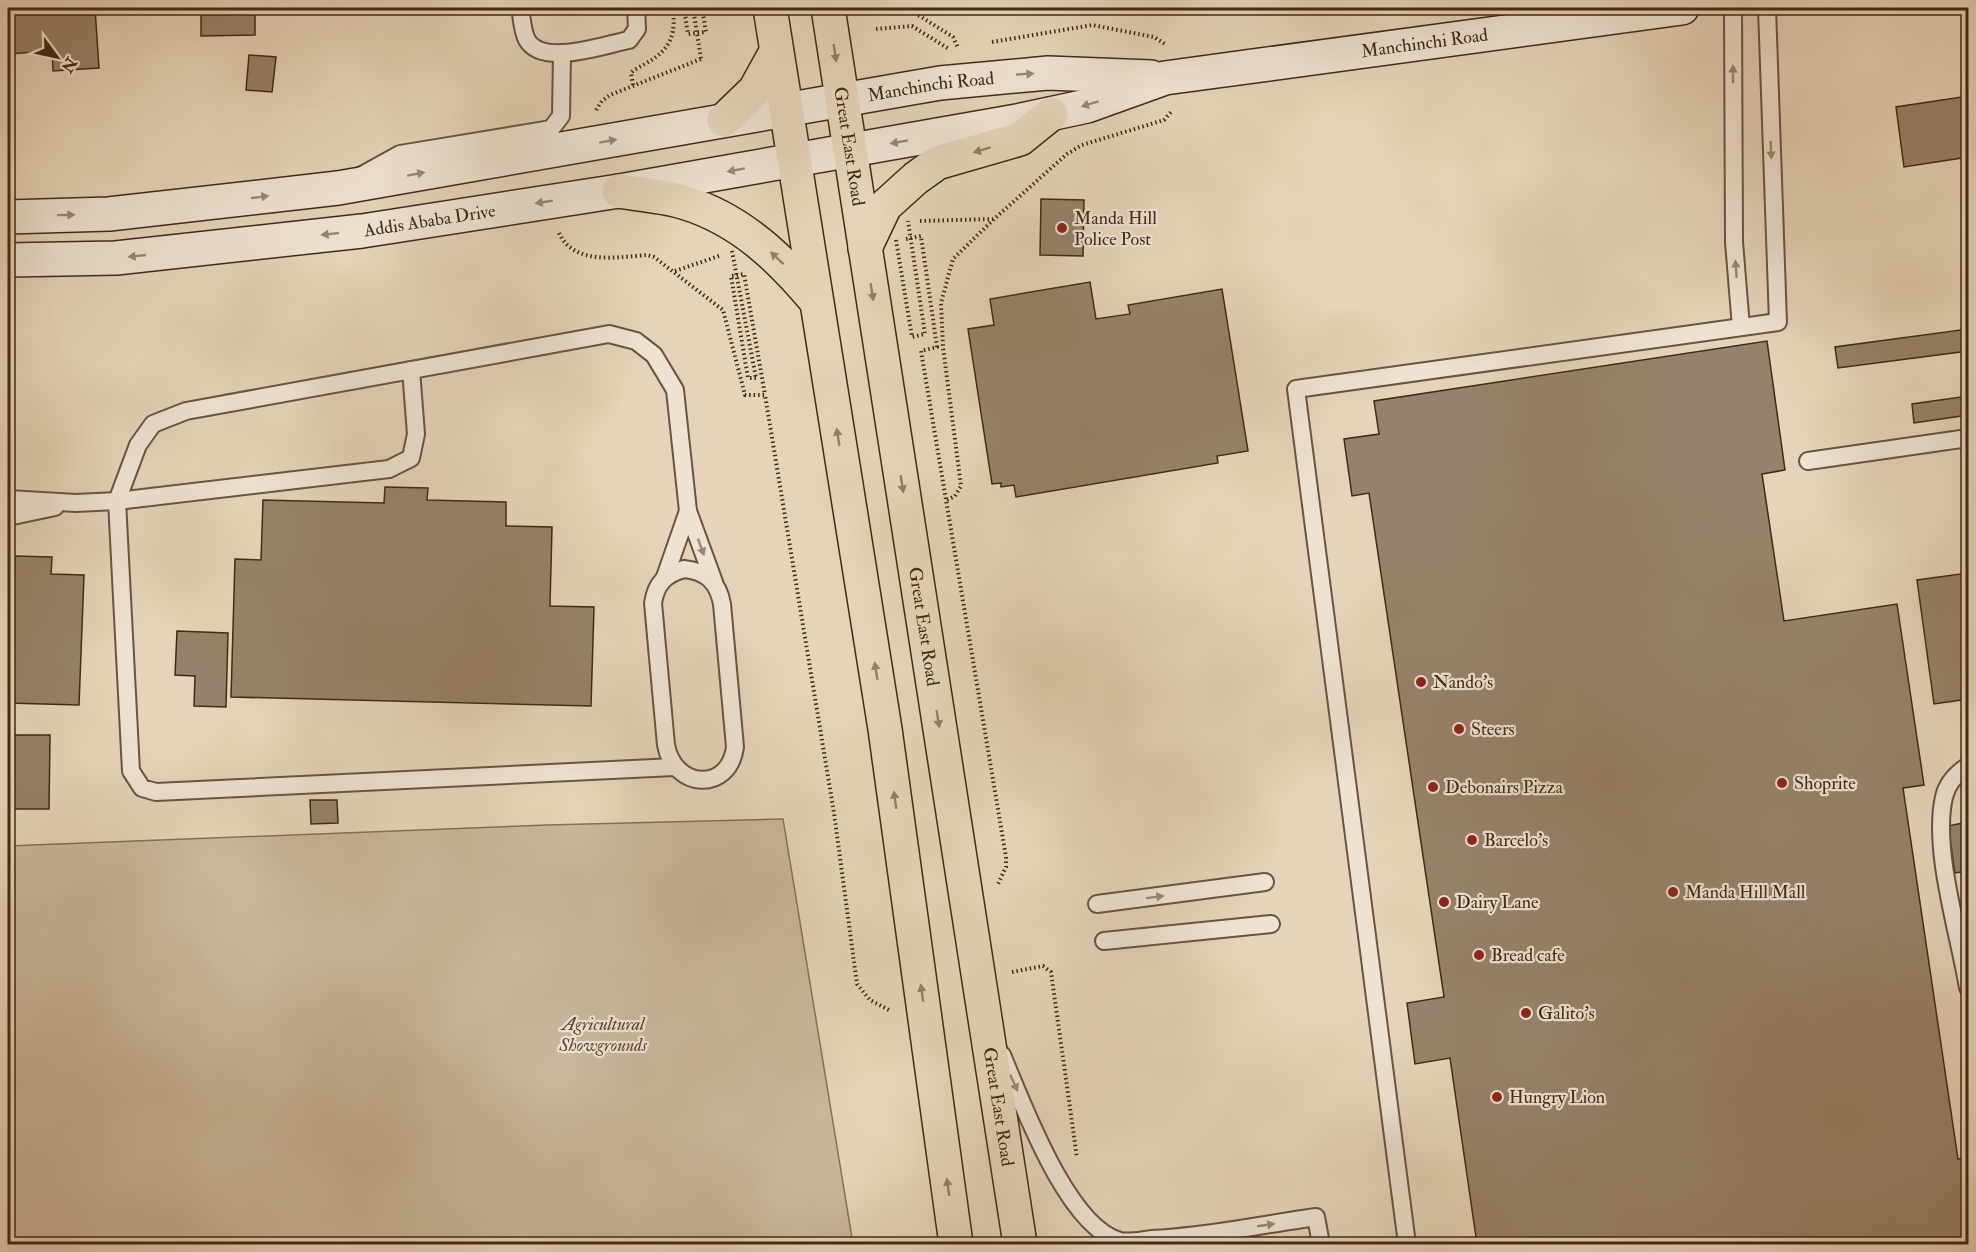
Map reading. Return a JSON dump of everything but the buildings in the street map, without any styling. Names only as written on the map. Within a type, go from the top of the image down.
[{"type":"main road","points":[[770,8],[885,729],[956,1245]]},
{"type":"main road","name":"Great East Road","points":[[828,8],[850,151],[881,244],[982,1011],[1020,1245]]},
{"type":"main road","name":"Manchinchi Road","points":[[850,151],[1087,106],[1170,77],[1534,18],[1682,8]]},
{"type":"main road","points":[[724,120],[755,90],[777,52]]},
{"type":"main road","name":"Manchinchi Road","points":[[842,99],[940,83],[1015,75],[1084,73],[1170,77]]},
{"type":"main road","points":[[8,217],[109,214],[338,188],[842,99]]},
{"type":"main road","points":[[881,244],[885,206],[916,178],[937,163],[1020,139],[1051,114]]},
{"type":"main road","name":"Addis Ababa Drive","points":[[8,260],[128,257],[362,231],[619,191],[850,151]]},
{"type":"main road","points":[[619,191],[686,203],[727,221],[760,243],[790,270],[816,301]]},
{"type":"lane","points":[[520,8],[526,40],[539,52],[553,55],[629,40],[637,29],[636,8]]},
{"type":"lane","points":[[1733,8],[1734,242],[1741,327]]},
{"type":"lane","points":[[1407,1245],[1296,389],[1778,322],[1767,8]]},
{"type":"lane","points":[[338,188],[400,154],[551,129],[561,116],[562,53]]},
{"type":"lane","points":[[674,766],[168,792],[156,792],[142,788],[131,771],[117,501],[138,445],[153,424],[186,411],[609,334],[636,341],[654,355],[675,390],[688,511],[714,582],[722,604],[734,757],[723,773],[704,780],[682,774],[674,766],[666,746],[653,603],[658,584],[666,577],[684,569],[695,570],[714,582]]},
{"type":"lane","points":[[8,499],[76,503],[117,501],[389,469],[411,458],[416,434],[411,370]]},
{"type":"lane","points":[[1808,460],[1968,438]]},
{"type":"lane","points":[[8,517],[76,503]]},
{"type":"lane","points":[[666,577],[688,511]]},
{"type":"lane","points":[[1968,766],[1957,773],[1944,796],[1940,841],[1968,988]]},
{"type":"lane","points":[[1097,904],[1265,882]]},
{"type":"lane","points":[[1104,941],[1271,924]]},
{"type":"lane","points":[[982,1011],[1043,1150],[1086,1218],[1107,1234],[1120,1241],[1170,1238],[1316,1217],[1321,1245]]},
{"type":"lane","points":[[1012,1189],[1027,1216],[1037,1244]]},
{"type":"path","points":[[633,85],[631,74],[634,70],[663,53],[668,45],[673,32],[673,8]]},
{"type":"path","points":[[684,8],[688,34],[706,32],[702,8]]},
{"type":"path","points":[[602,142],[596,109],[602,101],[633,85],[701,58],[693,8]]},
{"type":"path","points":[[907,8],[953,37],[958,48]]},
{"type":"path","points":[[947,500],[958,491],[961,480],[943,347],[941,303],[953,260],[994,219],[1067,154],[1082,145],[1164,120],[1172,112],[1174,104],[1168,48],[1163,41],[1154,37],[1092,25],[981,44]]},
{"type":"path","points":[[876,29],[912,26],[950,50],[969,46]]},
{"type":"path","points":[[552,201],[556,227],[570,247],[601,258],[647,255],[674,272],[723,310],[745,395],[765,395]]},
{"type":"path","points":[[993,892],[1003,878],[1006,856],[921,351],[937,347],[921,236],[881,244],[912,337],[925,334],[908,221],[994,219]]},
{"type":"path","points":[[674,272],[732,251],[756,378],[748,378],[731,276],[744,274],[834,813],[858,984],[870,1000],[927,1028]]},
{"type":"path","points":[[1007,972],[1043,966],[1051,972],[1077,1160]]},
{"type":"green space","name":"Agricultural Showgrounds","points":[[783,819],[853,1244],[8,1244],[8,846],[547,825]]},
{"type":"place","name":"Manda Hill Police Post","points":[[1062,228]]},
{"type":"place","name":"Nando's","points":[[1421,682]]},
{"type":"place","name":"Steers","points":[[1459,729]]},
{"type":"place","name":"Shoprite","points":[[1782,783]]},
{"type":"place","name":"Debonairs Pizza","points":[[1433,787]]},
{"type":"place","name":"Barcelo's","points":[[1472,840]]},
{"type":"place","name":"Manda Hill Mall","points":[[1673,892]]},
{"type":"place","name":"Dairy Lane","points":[[1444,902]]},
{"type":"place","name":"Bread cafe","points":[[1479,955]]},
{"type":"place","name":"Galito's","points":[[1526,1013]]},
{"type":"place","name":"Hungry Lion","points":[[1497,1097]]}]
